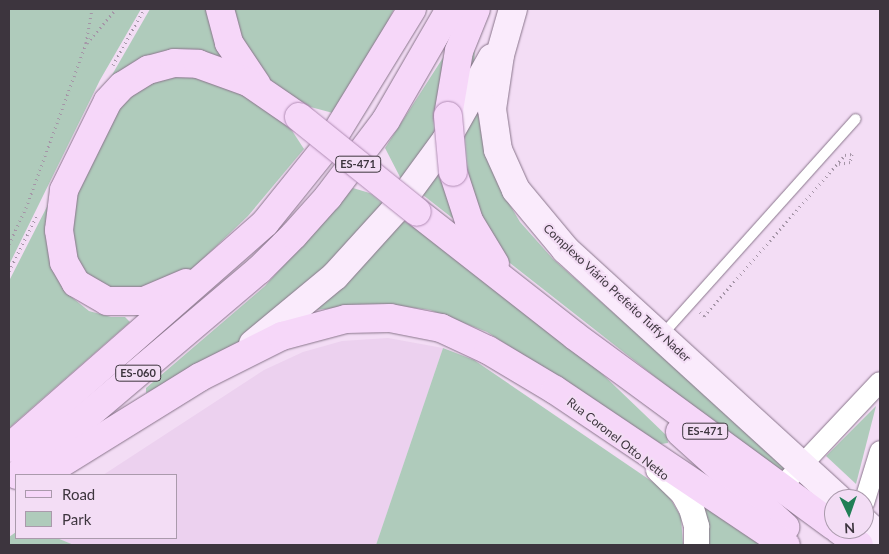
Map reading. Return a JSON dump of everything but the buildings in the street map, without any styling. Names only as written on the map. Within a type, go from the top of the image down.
[{"type":"main road","points":[[220,9],[238,60],[261,90]]},
{"type":"main road","name":"ES-060","points":[[19,474],[258,270],[294,235],[328,197],[386,120],[450,9]]},
{"type":"main road","points":[[476,9],[455,65],[448,116],[453,172],[461,201],[479,240],[519,292]]},
{"type":"main road","name":"ES-060","points":[[9,448],[240,248],[289,195],[330,140],[410,12]]},
{"type":"main road","points":[[44,474],[233,358],[303,305],[360,250],[394,211],[446,140],[510,16]]},
{"type":"main road","name":"Complexo Viário Prefeito Tuffy Nader","points":[[510,16],[495,81],[492,110],[498,150],[516,190],[566,250],[662,335],[828,489]]},
{"type":"main road","points":[[240,248],[163,294],[131,303],[107,301],[85,291],[69,273],[60,251],[60,210],[70,172],[102,111],[114,93],[134,76],[162,65],[198,64],[234,75],[261,90]]},
{"type":"main road","name":"ES-471","points":[[261,90],[299,117],[416,212],[575,336],[824,519]]},
{"type":"main road","points":[[233,358],[282,336],[324,322],[390,318],[416,322],[466,338],[555,390],[786,545]]},
{"type":"main road","name":"ES-471","points":[[575,336],[804,545]]},
{"type":"street","points":[[781,487],[880,382]]},
{"type":"street","name":"Rua Coronel Otto Netto","points":[[555,390],[668,477],[682,492],[696,526],[696,545]]},
{"type":"street","points":[[868,489],[880,451]]},
{"type":"lane","points":[[662,335],[856,119]]},
{"type":"path","points":[[9,244],[26,208],[86,43],[92,9]]},
{"type":"path","points":[[86,43],[116,9]]},
{"type":"path","points":[[691,303],[704,316],[847,153],[852,154],[850,162],[839,164]]},
{"type":"shaded area","points":[[388,338],[443,348],[376,545],[74,545],[59,539],[178,539],[178,474],[105,474],[264,370],[303,352],[342,341]]},
{"type":"green space","points":[[9,9],[141,9],[100,80],[9,265]]},
{"type":"green space","points":[[150,9],[211,9],[222,55],[97,101]]},
{"type":"green space","points":[[229,9],[394,9],[368,62],[333,113],[303,105],[269,82],[250,59]]},
{"type":"green space","points":[[475,35],[474,84],[481,132],[507,200],[520,222],[553,259],[824,500],[824,509],[400,177],[385,148],[446,53]]},
{"type":"green space","points":[[162,73],[216,77],[289,126],[304,149],[248,216],[188,273],[126,294],[80,275],[65,221],[113,108]]},
{"type":"green space","points":[[353,188],[386,198],[593,365],[667,436],[668,443],[661,444],[487,332],[430,310],[386,304],[314,310],[146,393],[146,388],[265,286]]},
{"type":"green space","points":[[55,191],[69,295],[89,311],[111,317],[125,317],[130,322],[9,428],[9,281]]},
{"type":"green space","points":[[443,348],[474,360],[666,491],[681,517],[683,545],[376,545]]},
{"type":"green space","points":[[876,406],[856,484],[826,456]]},
{"type":"green space","points":[[703,497],[772,545],[704,545]]},
{"type":"green space","points":[[15,533],[15,539],[59,539],[74,545],[9,545],[9,537]]}]
